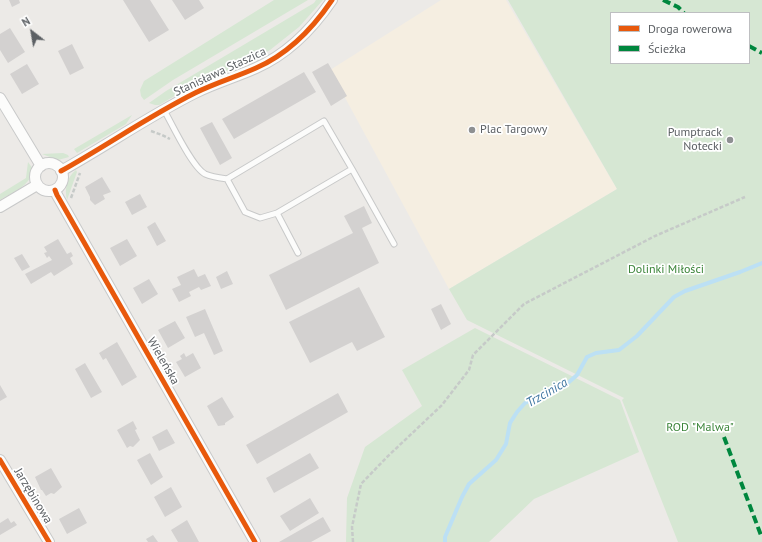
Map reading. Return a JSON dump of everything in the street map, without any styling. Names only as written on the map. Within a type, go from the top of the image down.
[{"type":"street","name":"Stanisława Staszica","points":[[61,170],[195,93],[258,67],[291,47],[321,17],[332,0]]},
{"type":"street","points":[[0,98],[41,166]]},
{"type":"street","points":[[54,164],[61,170],[63,179],[62,184],[55,190],[43,190],[37,185],[35,177],[41,166],[54,164]]},
{"type":"street","points":[[0,207],[37,185]]},
{"type":"street","name":"Wieleńska","points":[[55,190],[60,202],[255,542]]},
{"type":"street","name":"Jarzębinowa","points":[[0,460],[49,542]]},
{"type":"lane","points":[[164,110],[195,164],[204,174],[227,178],[324,122],[394,244]]},
{"type":"lane","points":[[227,178],[245,212],[260,218],[277,213],[352,169]]},
{"type":"lane","points":[[277,213],[298,253]]},
{"type":"path","points":[[146,132],[152,131],[162,134],[172,141]]},
{"type":"path","points":[[353,542],[352,527],[361,484],[442,405],[469,370],[473,355],[524,304],[656,236],[745,197]]},
{"type":"shaded area","name":"Plac Targowy","points":[[441,0],[506,0],[617,189],[449,289],[330,70]]},
{"type":"green space","points":[[274,0],[308,0],[173,80],[144,100],[141,96],[140,90],[144,81]]},
{"type":"green space","points":[[316,0],[323,0],[299,27],[270,50],[185,90],[159,105],[149,103],[166,91],[314,3]]},
{"type":"green space","name":"Dolinki Miłości","points":[[508,0],[762,0],[762,542],[678,542],[622,400],[624,398],[467,320],[449,289],[617,189]]},
{"type":"green space","points":[[132,115],[126,124],[77,153],[74,149]]},
{"type":"green space","points":[[63,153],[69,157],[58,160],[42,154]]},
{"type":"green space","points":[[28,162],[33,169],[29,180],[21,188],[0,200],[0,194],[26,178]]},
{"type":"green space","points":[[76,170],[77,172],[67,200],[66,192],[68,180]]},
{"type":"green space","points":[[475,328],[620,400],[639,452],[534,499],[489,542],[346,542],[347,498],[365,447],[422,406],[402,370]]},
{"type":"building","points":[[9,0],[19,0],[20,3],[12,7]]},
{"type":"building","points":[[123,0],[150,0],[169,30],[149,42]]},
{"type":"building","points":[[172,0],[199,0],[204,8],[185,20]]},
{"type":"building","points":[[10,28],[25,52],[8,63],[0,50],[0,34]]},
{"type":"building","points":[[72,44],[84,68],[70,75],[58,51]]},
{"type":"building","points":[[328,63],[347,96],[331,106],[312,72]]},
{"type":"building","points":[[27,64],[39,84],[22,94],[10,74]]},
{"type":"building","points":[[304,72],[316,92],[234,139],[222,119]]},
{"type":"building","points":[[212,122],[232,158],[220,165],[200,128]]},
{"type":"building","points":[[102,177],[111,192],[103,195],[105,199],[95,205],[90,200],[85,187]]},
{"type":"building","points":[[140,194],[147,207],[132,215],[125,202]]},
{"type":"building","points":[[364,206],[372,223],[362,228],[379,263],[286,310],[269,275],[353,233],[344,216]]},
{"type":"building","points":[[155,222],[166,241],[157,246],[147,227]]},
{"type":"building","points":[[58,239],[67,254],[71,252],[73,256],[70,258],[73,264],[54,276],[51,272],[31,284],[25,274],[52,260],[49,256],[47,258],[44,253],[47,252],[44,247]]},
{"type":"building","points":[[127,239],[137,256],[120,266],[110,248]]},
{"type":"building","points":[[22,254],[30,267],[22,271],[14,258]]},
{"type":"building","points":[[194,269],[198,277],[205,274],[211,286],[201,290],[199,287],[189,292],[191,296],[179,302],[172,289],[181,285],[177,277]]},
{"type":"building","points":[[227,271],[233,284],[221,289],[216,277]]},
{"type":"building","points":[[149,279],[158,294],[142,304],[133,288]]},
{"type":"building","points":[[359,287],[385,337],[357,351],[352,342],[310,363],[289,322]]},
{"type":"building","points":[[441,304],[451,324],[441,330],[431,309]]},
{"type":"building","points":[[205,309],[223,351],[214,355],[204,333],[195,337],[186,317]]},
{"type":"building","points":[[175,321],[185,338],[168,348],[158,330]]},
{"type":"building","points":[[117,342],[137,377],[122,386],[106,358],[103,360],[99,353]]},
{"type":"building","points":[[184,353],[186,357],[193,353],[201,368],[185,377],[176,362],[182,359],[180,356]]},
{"type":"building","points":[[85,363],[102,392],[91,398],[75,369]]},
{"type":"building","points":[[0,385],[7,397],[0,401]]},
{"type":"building","points":[[338,393],[348,412],[257,464],[246,445]]},
{"type":"building","points":[[222,397],[234,417],[225,423],[225,425],[218,426],[207,406]]},
{"type":"building","points":[[133,421],[137,429],[135,430],[140,440],[133,447],[130,446],[127,448],[117,430]]},
{"type":"building","points":[[167,429],[175,443],[159,451],[152,437]]},
{"type":"building","points":[[150,453],[163,477],[151,485],[137,460]]},
{"type":"building","points":[[310,453],[319,468],[274,493],[266,478]]},
{"type":"building","points":[[51,468],[62,487],[54,494],[51,493],[46,496],[41,490],[35,477]]},
{"type":"building","points":[[171,487],[182,507],[165,517],[154,497]]},
{"type":"building","points":[[310,498],[319,513],[290,531],[280,516]]},
{"type":"building","points":[[79,508],[87,523],[67,534],[59,519]]},
{"type":"building","points":[[323,517],[331,531],[311,542],[279,542]]},
{"type":"building","points":[[8,518],[11,523],[14,521],[17,525],[0,535],[0,523]]},
{"type":"building","points":[[187,520],[199,542],[178,542],[171,530]]},
{"type":"building","points":[[153,535],[158,542],[148,542],[146,539]]},
{"type":"waterway","name":"Trzcinica","points":[[445,542],[445,537],[469,484],[496,460],[506,444],[510,423],[525,403],[560,388],[569,382],[577,375],[587,357],[596,353],[619,350],[637,336],[674,297],[685,291],[762,263]]},
{"type":"marked path","points":[[663,0],[678,7],[683,12]]},
{"type":"marked path","points":[[750,47],[762,53]]},
{"type":"marked path","points":[[724,437],[762,538]]},
{"type":"cycle path","points":[[61,171],[178,102],[203,89],[268,62],[289,48],[299,39],[317,20],[332,0]]},
{"type":"cycle path","points":[[55,190],[255,542]]},
{"type":"cycle path","points":[[0,460],[49,542]]},
{"type":"place","name":"Plac Targowy","points":[[472,130]]},
{"type":"place","name":"Pumptrack Notecki","points":[[730,140]]},
{"type":"park label","name":"ROD \"Malwa\"","points":[[700,428]]}]
